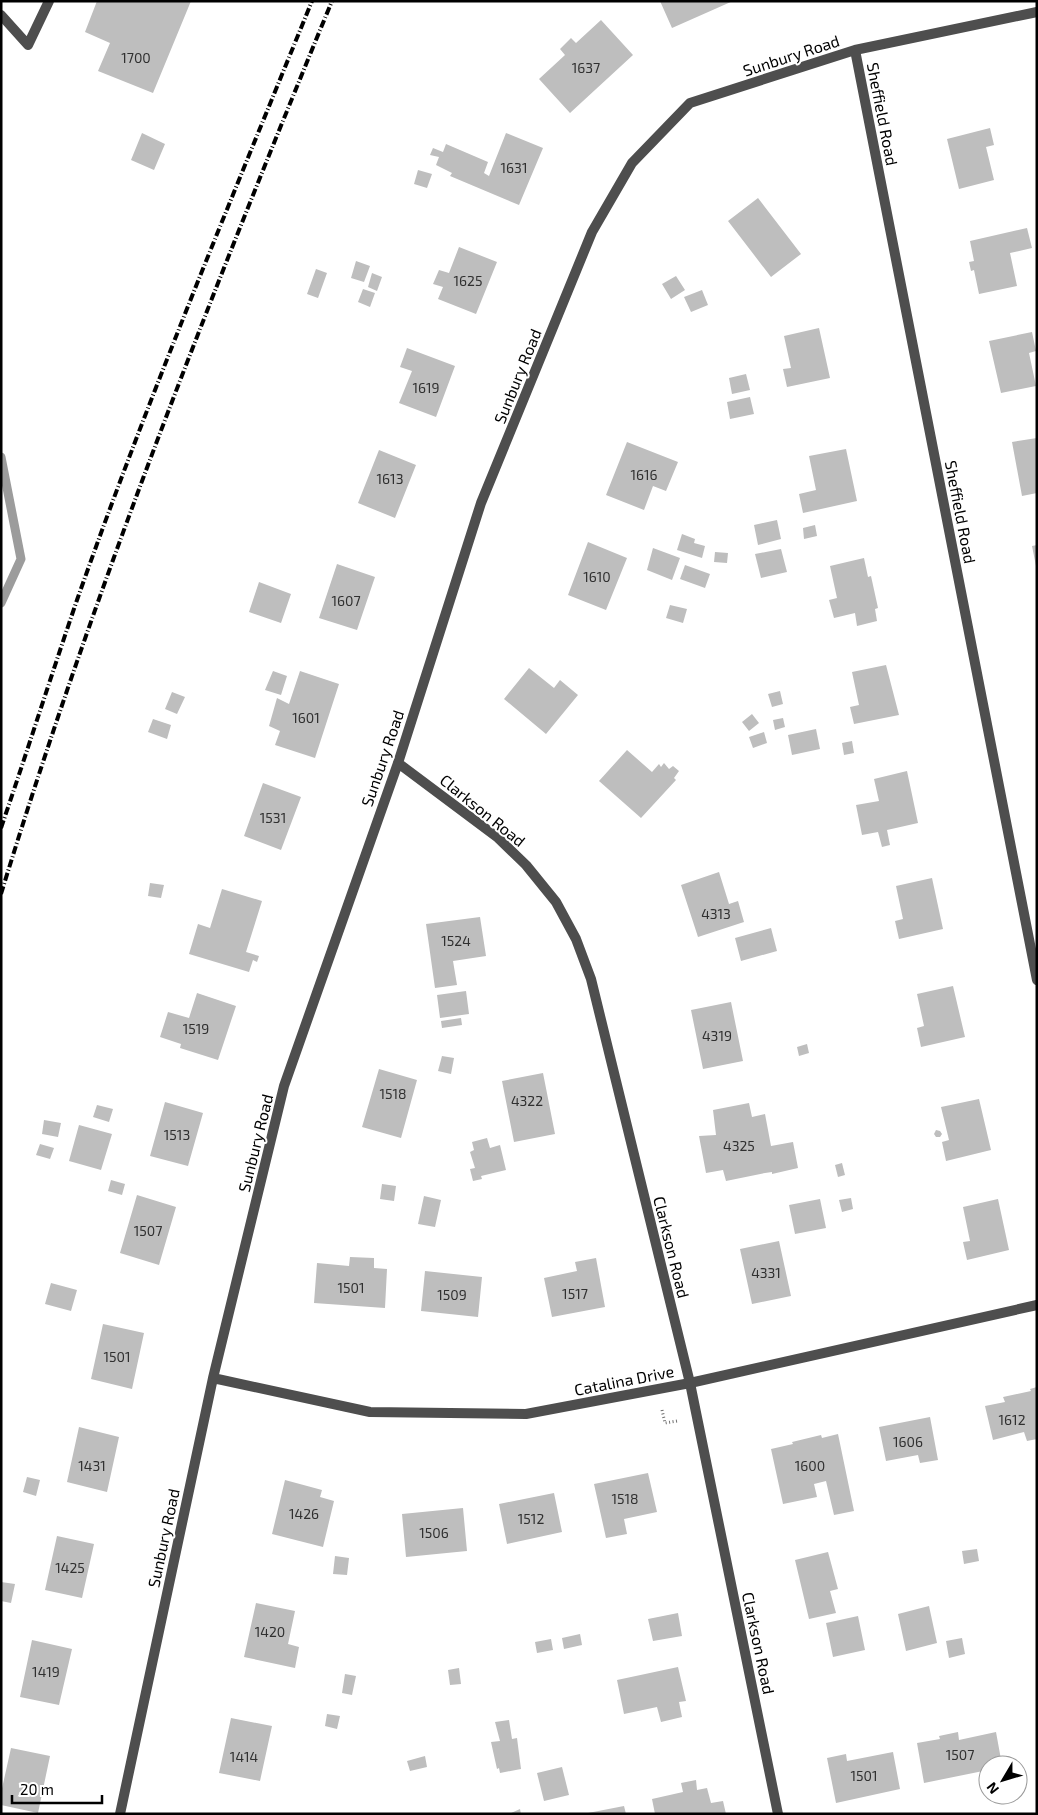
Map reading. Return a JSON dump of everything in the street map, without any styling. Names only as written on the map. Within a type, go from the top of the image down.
[{"type":"street","points":[[1,15],[28,45],[49,1]]},
{"type":"street","name":"Sunbury Road","points":[[120,1814],[213,1378],[284,1086],[398,762],[481,503],[592,232],[632,163],[690,103],[855,50],[1037,12]]},
{"type":"street","name":"Sheffield Road","points":[[855,50],[1037,980]]},
{"type":"street","name":"Clarkson Road","points":[[398,762],[497,837],[526,865],[556,902],[576,939],[591,979],[690,1383],[778,1814]]},
{"type":"street","name":"Catalina Drive","points":[[213,1378],[370,1412],[526,1414],[690,1383],[1037,1305]]},
{"type":"building","points":[[97,1],[191,1],[153,93],[98,71],[110,43],[85,32]]},
{"type":"building","points":[[660,1],[733,1],[672,28]]},
{"type":"building","points":[[601,20],[633,55],[570,113],[539,79],[565,55],[560,49],[571,38],[576,43]]},
{"type":"building","points":[[990,128],[994,145],[986,147],[994,180],[959,189],[947,139]]},
{"type":"building","points":[[142,133],[165,144],[154,170],[131,160]]},
{"type":"building","points":[[506,133],[543,148],[519,205],[450,176],[452,173],[436,165],[439,157],[430,155],[433,148],[443,152],[446,144],[488,162],[484,173],[489,176]]},
{"type":"building","points":[[418,170],[432,174],[427,188],[414,184]]},
{"type":"building","points":[[758,198],[801,254],[771,277],[728,221]]},
{"type":"building","points":[[1027,228],[1032,248],[1010,253],[1017,286],[979,294],[974,270],[971,271],[969,262],[974,261],[970,241]]},
{"type":"building","points":[[459,247],[497,262],[476,314],[438,299],[443,287],[433,284],[439,270],[449,273]]},
{"type":"building","points":[[356,261],[370,266],[364,282],[351,278]]},
{"type":"building","points":[[316,269],[327,273],[318,298],[307,294]]},
{"type":"building","points":[[372,273],[382,277],[377,291],[368,287]]},
{"type":"building","points":[[676,276],[685,290],[671,299],[662,284]]},
{"type":"building","points":[[363,289],[375,293],[370,307],[358,302]]},
{"type":"building","points":[[702,290],[708,305],[691,312],[684,297]]},
{"type":"building","points":[[819,328],[830,378],[787,387],[783,369],[791,368],[784,336]]},
{"type":"building","points":[[1032,332],[1036,351],[1029,353],[1036,386],[1001,393],[989,341]]},
{"type":"building","points":[[407,348],[455,366],[436,417],[399,403],[412,371],[400,367]]},
{"type":"building","points":[[746,374],[750,390],[732,394],[729,378]]},
{"type":"building","points":[[750,397],[754,414],[730,419],[727,402]]},
{"type":"building","points":[[1037,438],[1037,493],[1022,496],[1012,442]]},
{"type":"building","points":[[627,442],[678,462],[666,491],[653,486],[644,510],[606,495]]},
{"type":"building","points":[[846,449],[857,501],[803,513],[799,494],[816,490],[809,456]]},
{"type":"building","points":[[379,450],[416,465],[395,518],[358,503]]},
{"type":"building","points":[[777,520],[781,539],[758,545],[754,525]]},
{"type":"building","points":[[815,525],[817,536],[804,539],[803,528]]},
{"type":"building","points":[[682,534],[695,539],[694,543],[705,546],[702,558],[677,550]]},
{"type":"building","points":[[588,542],[627,558],[606,610],[568,595]]},
{"type":"building","points":[[1037,545],[1037,566],[1036,566],[1032,546]]},
{"type":"building","points":[[653,548],[680,558],[672,580],[647,570]]},
{"type":"building","points":[[781,549],[787,572],[761,578],[755,554]]},
{"type":"building","points":[[715,552],[728,553],[727,563],[714,562]]},
{"type":"building","points":[[864,558],[868,577],[871,576],[878,608],[875,609],[877,621],[857,626],[855,613],[834,618],[829,600],[837,598],[830,566]]},
{"type":"building","points":[[337,564],[375,577],[357,630],[319,618]]},
{"type":"building","points":[[685,565],[710,574],[705,588],[680,579]]},
{"type":"building","points":[[259,582],[291,594],[281,623],[249,612]]},
{"type":"building","points":[[670,605],[687,609],[683,623],[666,618]]},
{"type":"building","points":[[886,665],[899,715],[854,724],[850,707],[859,705],[852,672]]},
{"type":"building","points":[[529,668],[554,688],[560,680],[578,695],[546,734],[504,699]]},
{"type":"building","points":[[273,671],[287,676],[281,695],[265,690]]},
{"type":"building","points":[[300,671],[339,684],[315,758],[275,745],[280,731],[269,726],[277,698],[289,704]]},
{"type":"building","points":[[780,691],[783,704],[772,707],[768,694]]},
{"type":"building","points":[[172,692],[185,697],[177,714],[165,709]]},
{"type":"building","points":[[752,714],[759,723],[749,731],[742,722]]},
{"type":"building","points":[[783,718],[785,727],[775,730],[773,720]]},
{"type":"building","points":[[153,719],[171,725],[167,739],[148,732]]},
{"type":"building","points":[[816,729],[820,749],[792,755],[788,735]]},
{"type":"building","points":[[764,732],[767,743],[753,748],[749,737]]},
{"type":"building","points":[[852,741],[854,753],[844,755],[842,743]]},
{"type":"building","points":[[627,750],[652,772],[659,764],[661,767],[664,763],[669,769],[673,766],[679,771],[674,778],[676,780],[641,818],[599,781]]},
{"type":"building","points":[[907,771],[918,823],[887,830],[890,845],[882,847],[878,832],[862,835],[856,805],[879,801],[874,779]]},
{"type":"building","points":[[263,783],[301,797],[281,850],[244,836]]},
{"type":"building","points":[[719,872],[729,904],[738,901],[744,922],[698,937],[681,885]]},
{"type":"building","points":[[932,878],[943,929],[899,939],[895,921],[903,919],[896,886]]},
{"type":"building","points":[[150,883],[164,885],[161,898],[148,896]]},
{"type":"building","points":[[222,889],[262,901],[246,952],[259,956],[257,962],[253,960],[249,972],[189,954],[198,924],[210,928]]},
{"type":"building","points":[[480,917],[486,956],[453,961],[457,985],[435,988],[426,924]]},
{"type":"building","points":[[771,928],[777,951],[741,961],[735,938]]},
{"type":"building","points":[[953,986],[965,1037],[921,1047],[917,1028],[924,1026],[917,994]]},
{"type":"building","points":[[466,991],[469,1014],[440,1018],[437,995]]},
{"type":"building","points":[[197,993],[236,1006],[218,1060],[180,1048],[181,1044],[160,1037],[168,1012],[189,1018]]},
{"type":"building","points":[[731,1002],[743,1061],[703,1069],[691,1010]]},
{"type":"building","points":[[461,1018],[462,1025],[442,1028],[441,1021]]},
{"type":"building","points":[[807,1044],[809,1053],[799,1056],[797,1047]]},
{"type":"building","points":[[442,1056],[454,1058],[451,1074],[438,1071]]},
{"type":"building","points":[[379,1069],[417,1080],[401,1138],[362,1127]]},
{"type":"building","points":[[543,1073],[555,1134],[514,1142],[502,1081]]},
{"type":"building","points":[[979,1099],[991,1150],[946,1161],[942,1142],[949,1140],[941,1107]]},
{"type":"building","points":[[165,1102],[203,1113],[188,1166],[150,1156]]},
{"type":"building","points":[[749,1103],[752,1117],[765,1114],[771,1146],[793,1142],[798,1168],[726,1181],[723,1170],[706,1173],[699,1136],[716,1135],[713,1110]]},
{"type":"building","points":[[97,1105],[113,1109],[109,1122],[93,1117]]},
{"type":"building","points":[[44,1120],[61,1123],[58,1137],[42,1134]]},
{"type":"building","points":[[79,1125],[112,1134],[101,1170],[69,1161]]},
{"type":"building","points":[[936,1130],[942,1134],[940,1137],[936,1137],[934,1134]]},
{"type":"building","points":[[487,1138],[490,1148],[500,1145],[506,1170],[481,1176],[482,1179],[473,1181],[470,1169],[475,1168],[470,1152],[474,1150],[472,1142]]},
{"type":"building","points":[[40,1144],[54,1148],[50,1159],[36,1155]]},
{"type":"building","points":[[842,1163],[845,1175],[838,1177],[835,1165]]},
{"type":"building","points":[[111,1180],[125,1184],[122,1195],[108,1191]]},
{"type":"building","points":[[382,1184],[396,1186],[394,1201],[380,1199]]},
{"type":"building","points":[[137,1195],[176,1207],[159,1265],[120,1253]]},
{"type":"building","points":[[424,1196],[441,1200],[435,1227],[418,1224]]},
{"type":"building","points":[[851,1198],[853,1209],[842,1212],[839,1200]]},
{"type":"building","points":[[820,1199],[826,1228],[795,1234],[789,1205]]},
{"type":"building","points":[[998,1199],[1009,1250],[967,1260],[963,1242],[970,1241],[963,1207]]},
{"type":"building","points":[[779,1241],[791,1296],[752,1304],[740,1249]]},
{"type":"building","points":[[350,1257],[374,1258],[374,1268],[387,1269],[385,1308],[314,1303],[317,1263],[349,1266]]},
{"type":"building","points":[[596,1258],[605,1307],[552,1317],[544,1278],[577,1271],[575,1262]]},
{"type":"building","points":[[425,1271],[482,1277],[478,1317],[421,1311]]},
{"type":"building","points":[[51,1283],[77,1290],[71,1311],[45,1304]]},
{"type":"building","points":[[103,1324],[144,1333],[132,1389],[91,1379]]},
{"type":"building","points":[[1037,1387],[1037,1439],[1027,1441],[1024,1432],[993,1440],[985,1406],[1005,1402],[1003,1397],[1031,1391],[1030,1389]]},
{"type":"building","points":[[930,1417],[938,1460],[920,1463],[918,1455],[886,1461],[879,1427]]},
{"type":"building","points":[[79,1427],[119,1437],[107,1492],[67,1482]]},
{"type":"building","points":[[838,1434],[854,1511],[834,1515],[826,1481],[814,1484],[817,1497],[783,1504],[771,1449],[821,1435],[822,1438]]},
{"type":"building","points":[[648,1473],[657,1512],[624,1519],[627,1534],[606,1538],[594,1484]]},
{"type":"building","points":[[27,1477],[40,1480],[36,1496],[23,1492]]},
{"type":"building","points":[[285,1480],[322,1490],[320,1497],[334,1501],[323,1547],[272,1534]]},
{"type":"building","points":[[554,1493],[562,1532],[507,1544],[499,1504]]},
{"type":"building","points":[[463,1508],[467,1551],[406,1557],[402,1514]]},
{"type":"building","points":[[57,1536],[94,1544],[82,1598],[45,1590]]},
{"type":"building","points":[[977,1549],[979,1561],[964,1564],[962,1551]]},
{"type":"building","points":[[828,1552],[838,1589],[830,1591],[836,1613],[809,1619],[795,1560]]},
{"type":"building","points":[[335,1556],[349,1558],[347,1575],[333,1574]]},
{"type":"building","points":[[1,1582],[15,1584],[11,1603],[1,1601]]},
{"type":"building","points":[[256,1603],[295,1611],[288,1644],[299,1647],[295,1668],[244,1657]]},
{"type":"building","points":[[929,1606],[937,1643],[906,1651],[898,1614]]},
{"type":"building","points":[[678,1613],[682,1636],[653,1641],[648,1619]]},
{"type":"building","points":[[858,1616],[865,1650],[833,1657],[826,1623]]},
{"type":"building","points":[[580,1634],[582,1645],[564,1649],[562,1638]]},
{"type":"building","points":[[962,1638],[965,1654],[949,1658],[946,1641]]},
{"type":"building","points":[[551,1639],[553,1650],[537,1653],[535,1642]]},
{"type":"building","points":[[32,1640],[72,1649],[59,1705],[20,1697]]},
{"type":"building","points":[[678,1667],[686,1701],[679,1702],[682,1717],[661,1722],[657,1707],[624,1714],[617,1680]]},
{"type":"building","points":[[459,1668],[461,1684],[450,1685],[448,1670]]},
{"type":"building","points":[[345,1674],[356,1676],[352,1695],[342,1693]]},
{"type":"building","points":[[327,1714],[340,1716],[337,1729],[325,1726]]},
{"type":"building","points":[[231,1718],[272,1726],[260,1781],[219,1773]]},
{"type":"building","points":[[509,1720],[512,1739],[517,1738],[521,1769],[500,1773],[499,1768],[497,1769],[491,1742],[500,1741],[495,1722]]},
{"type":"building","points":[[958,1732],[959,1740],[996,1732],[1000,1755],[978,1755],[978,1772],[924,1783],[917,1743],[940,1739],[939,1736]]},
{"type":"building","points":[[11,1748],[50,1756],[38,1813],[1,1805],[1,1793]]},
{"type":"building","points":[[893,1752],[900,1789],[836,1803],[827,1758],[846,1754],[847,1761]]},
{"type":"building","points":[[425,1756],[427,1767],[410,1771],[407,1761]]},
{"type":"building","points":[[562,1767],[569,1795],[544,1801],[537,1773]]},
{"type":"building","points":[[696,1780],[697,1790],[707,1788],[711,1803],[723,1801],[726,1814],[655,1814],[652,1799],[683,1792],[681,1783]]},
{"type":"building","points":[[624,1806],[626,1814],[588,1814],[588,1813]]},
{"type":"building","points":[[520,1809],[521,1814],[509,1814]]},
{"type":"waterway","points":[[1,457],[21,559],[1,603]]},
{"type":"railway","points":[[1,828],[77,600],[132,449],[312,1]]},
{"type":"railway","points":[[1,894],[75,668],[156,444],[242,222],[332,1]]}]
